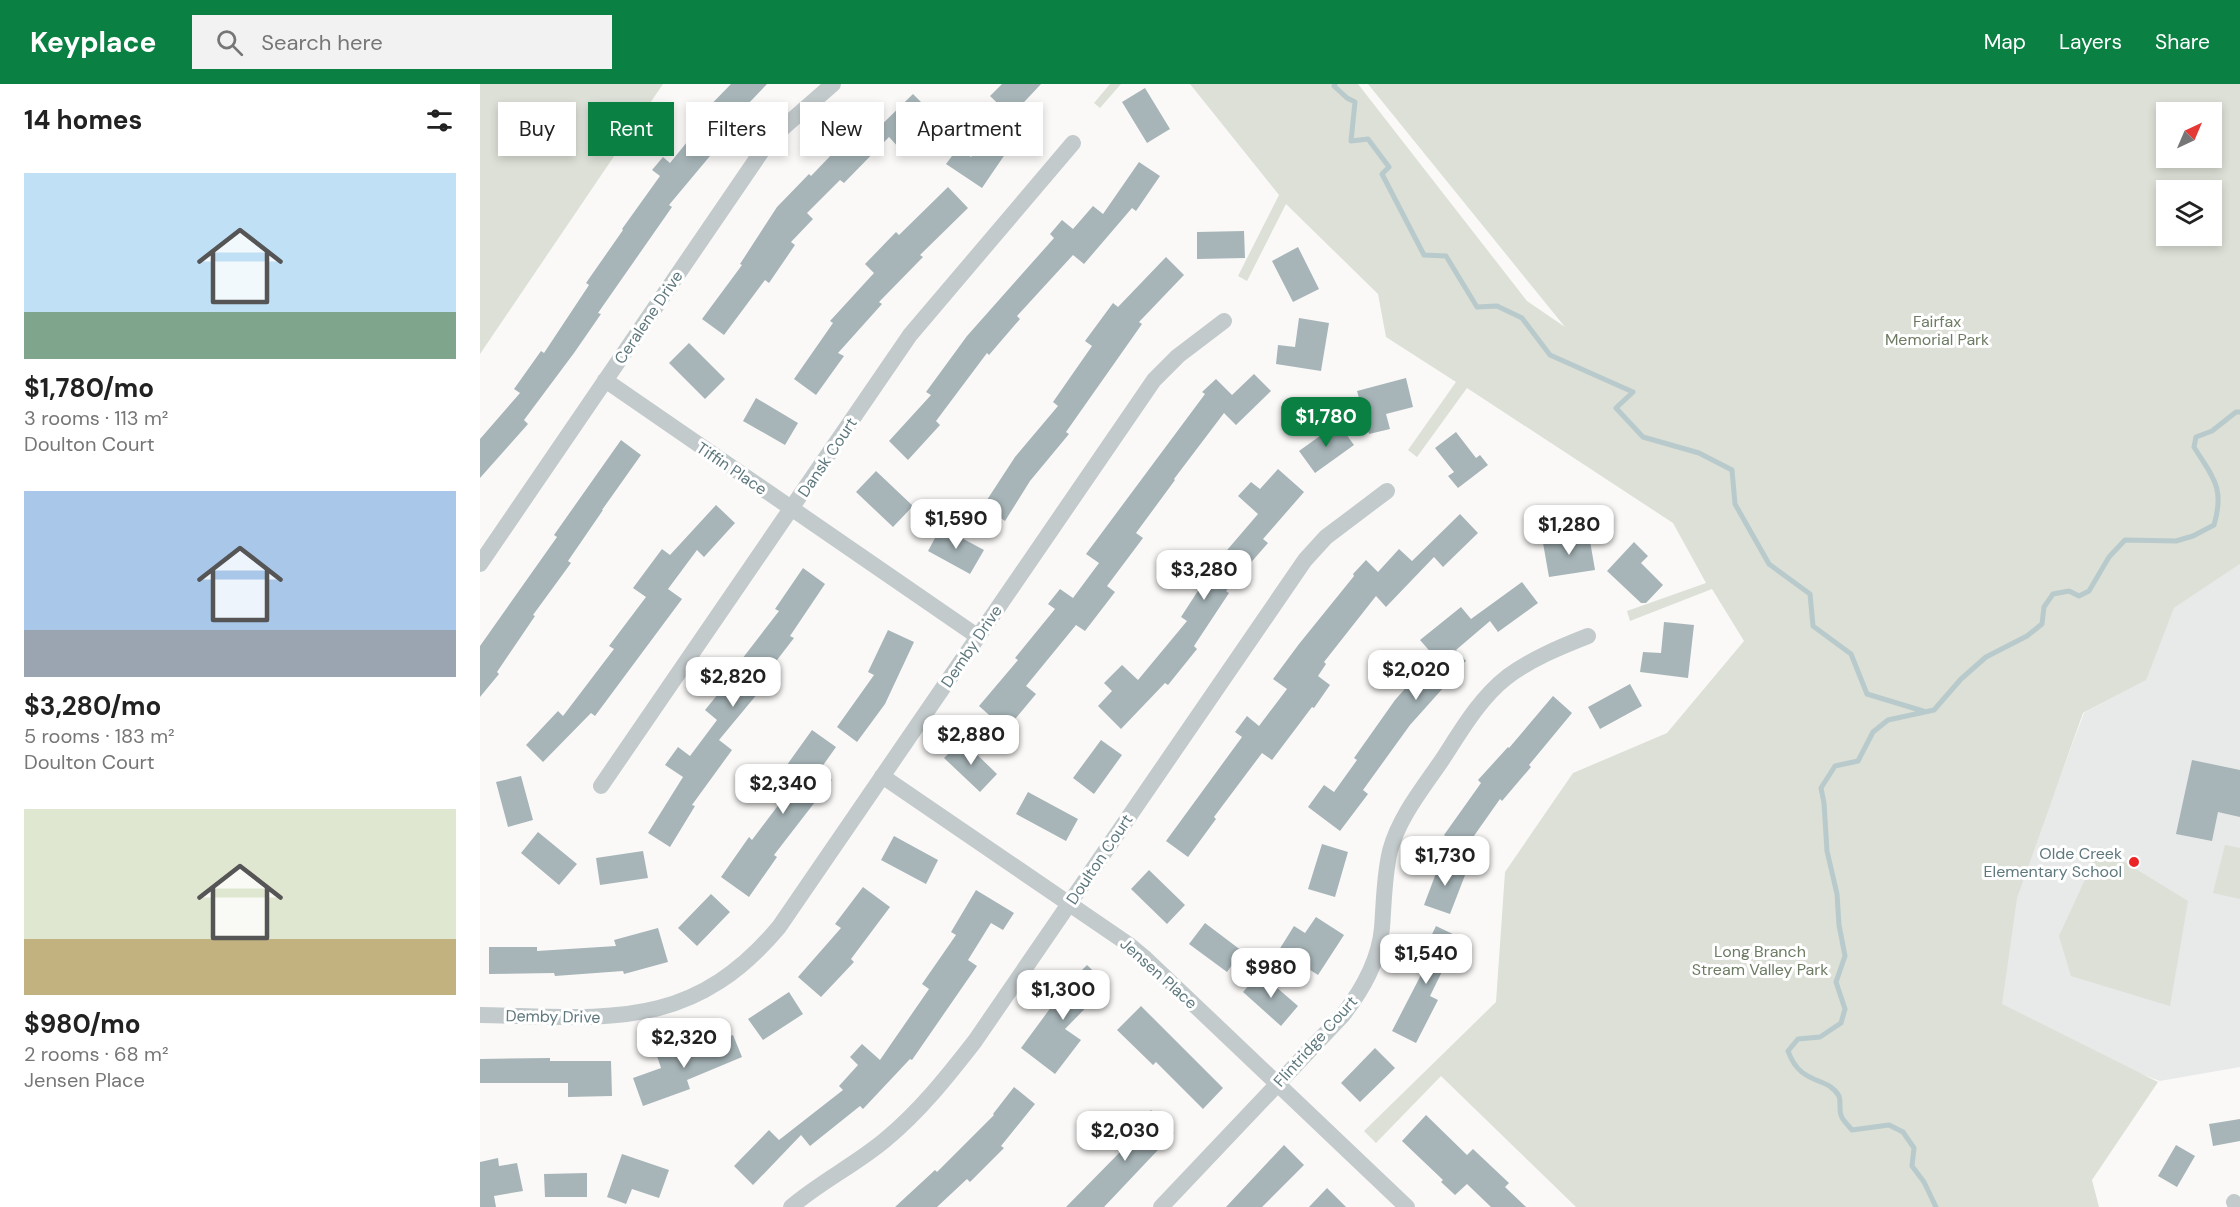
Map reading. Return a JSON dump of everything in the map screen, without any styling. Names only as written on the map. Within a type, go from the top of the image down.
[{"type":"street","name":"Ceralene Drive","points":[[480,564],[764,148],[833,84]]},
{"type":"street","name":"Dansk Court","points":[[601,786],[910,335],[1072,143]]},
{"type":"street","name":"Demby Drive","points":[[480,1015],[625,1016],[642,1013],[679,1002],[714,986],[745,963],[779,927],[1154,380],[1178,356],[1224,321]]},
{"type":"street","name":"Tiffin Place","points":[[605,380],[977,636]]},
{"type":"street","name":"Doulton Court","points":[[791,1207],[807,1193],[884,1141],[936,1092],[975,1041],[1305,560],[1326,537],[1387,491]]},
{"type":"street","name":"Flintridge Court","points":[[1161,1207],[1343,1015],[1364,984],[1379,943],[1385,879],[1390,851],[1397,832],[1408,810],[1476,709],[1494,689],[1519,668],[1553,650],[1588,636]]},
{"type":"street","name":"Jensen Place","points":[[882,776],[1146,958],[1407,1207]]},
{"type":"shaded area","name":"Olde Creek Elementary School","points":[[2240,564],[2240,1067],[2160,1081],[1973,1011],[2084,713],[2145,680],[2174,608]]},
{"type":"green space","points":[[480,84],[663,84],[651,102],[588,102],[588,156],[614,156],[480,354]]},
{"type":"green space","points":[[1110,84],[1121,84],[1100,108],[1094,103]]},
{"type":"green space","points":[[1190,84],[1358,84],[1527,301],[1565,327],[1368,84],[2240,84],[2240,564],[2174,608],[2146,680],[2083,713],[2017,898],[2002,1004],[2158,1082],[2092,1180],[2099,1207],[1576,1207],[1441,1076],[1376,1143],[1364,1131],[1496,1002],[1505,872],[1573,773],[1667,733],[1744,641],[1712,589],[1630,621],[1627,611],[1706,583],[1673,523],[1467,388],[1417,457],[1408,450],[1456,382],[1386,337],[1378,294],[1286,204],[1247,281],[1238,276],[1279,195]]},
{"type":"green space","points":[[2225,845],[2240,848],[2240,899],[2213,893]]},
{"type":"green space","points":[[2100,847],[2188,901],[2170,1006],[2071,976],[2059,936]]},
{"type":"building","points":[[731,84],[767,84],[750,102],[713,102]]},
{"type":"building","points":[[1002,84],[1041,84],[1024,102],[996,102],[990,96]]},
{"type":"building","points":[[1145,88],[1170,129],[1147,143],[1122,102]]},
{"type":"building","points":[[913,94],[921,102],[905,102]]},
{"type":"building","points":[[896,111],[896,145],[889,137],[884,142],[884,122]]},
{"type":"building","points":[[686,143],[686,156],[710,156],[669,205],[672,207],[598,313],[601,314],[524,420],[528,424],[480,478],[480,439],[520,393],[514,389],[541,351],[544,353],[589,285],[586,283],[660,176],[652,170],[663,157],[670,163]]},
{"type":"building","points":[[830,156],[870,156],[844,183],[840,180],[807,213],[813,219],[791,242],[795,245],[769,283],[765,280],[724,335],[702,319],[742,265],[740,264],[777,207],[809,174],[811,176]]},
{"type":"building","points":[[952,156],[1004,156],[982,188],[946,164]]},
{"type":"building","points":[[1139,162],[1160,176],[1136,211],[1132,208],[1084,264],[1073,255],[1017,316],[1020,319],[989,355],[987,353],[936,421],[940,425],[908,460],[889,441],[931,395],[926,392],[967,336],[1054,238],[1050,234],[1062,220],[1073,229],[1093,206],[1103,214]]},
{"type":"building","points":[[948,187],[968,208],[920,255],[923,257],[879,302],[882,304],[838,353],[844,356],[816,395],[794,379],[833,323],[830,321],[874,273],[865,264],[896,232],[899,235]]},
{"type":"building","points":[[1244,231],[1245,258],[1197,259],[1197,232]]},
{"type":"building","points":[[1298,247],[1319,289],[1293,302],[1272,261]]},
{"type":"building","points":[[1166,257],[1184,275],[1139,322],[1142,324],[1066,432],[1069,434],[1030,481],[1005,521],[983,506],[1015,457],[1058,406],[1053,402],[1092,346],[1085,341],[1113,303],[1118,307]]},
{"type":"building","points":[[1299,318],[1329,323],[1321,371],[1276,364],[1278,345],[1295,347]]},
{"type":"building","points":[[689,343],[725,379],[705,399],[669,363]]},
{"type":"building","points":[[1254,374],[1271,391],[1236,425],[1224,413],[1136,533],[1143,538],[1107,586],[1115,592],[1085,631],[1076,625],[1026,686],[1036,694],[1006,730],[979,706],[1018,660],[1015,658],[1055,609],[1048,604],[1060,589],[1073,598],[1099,563],[1086,554],[1205,394],[1202,392],[1216,379],[1232,395]]},
{"type":"building","points":[[1406,378],[1413,407],[1386,414],[1390,429],[1369,434],[1357,391]]},
{"type":"building","points":[[756,398],[798,423],[785,445],[743,421]]},
{"type":"building","points":[[1338,423],[1354,445],[1315,473],[1299,451]]},
{"type":"building","points":[[1456,432],[1476,458],[1480,455],[1488,465],[1458,488],[1448,476],[1454,472],[1435,448]]},
{"type":"building","points":[[621,440],[641,455],[568,561],[571,563],[533,615],[535,616],[497,672],[499,674],[480,697],[480,646],[557,537],[554,535]]},
{"type":"building","points":[[1278,469],[1304,492],[1263,539],[1268,543],[1226,591],[1229,593],[1194,646],[1197,649],[1168,685],[1165,683],[1121,729],[1098,706],[1112,691],[1104,683],[1122,665],[1138,680],[1187,621],[1181,617],[1216,563],[1258,514],[1238,496],[1251,482],[1260,489]]},
{"type":"building","points":[[876,471],[913,506],[893,527],[856,492]]},
{"type":"building","points":[[716,505],[735,523],[704,557],[697,550],[668,589],[682,599],[595,716],[591,713],[543,762],[526,745],[558,711],[563,716],[614,649],[609,646],[646,597],[633,588],[662,549],[670,555]]},
{"type":"building","points":[[1460,514],[1478,533],[1443,567],[1434,557],[1386,607],[1376,596],[1324,662],[1326,664],[1318,676],[1330,685],[1314,708],[1312,707],[1272,760],[1262,753],[1214,817],[1216,819],[1188,857],[1166,841],[1242,737],[1235,732],[1247,716],[1259,726],[1287,689],[1273,679],[1354,576],[1353,574],[1366,560],[1378,572],[1399,549],[1412,561]]},
{"type":"building","points":[[941,527],[984,550],[970,574],[928,551]]},
{"type":"building","points":[[1589,535],[1595,570],[1549,577],[1543,543]]},
{"type":"building","points":[[1634,542],[1648,556],[1641,563],[1663,585],[1646,603],[1641,603],[1607,571]]},
{"type":"building","points":[[803,568],[825,584],[790,636],[794,638],[754,690],[758,693],[719,740],[732,750],[692,805],[695,806],[670,847],[648,833],[683,777],[665,765],[678,747],[690,756],[717,720],[705,710],[745,661],[742,659],[779,611],[775,609]]},
{"type":"building","points":[[1522,582],[1538,603],[1498,632],[1490,621],[1456,650],[1466,661],[1440,683],[1444,687],[1410,725],[1363,790],[1368,794],[1340,831],[1308,807],[1324,785],[1334,792],[1357,760],[1354,758],[1395,700],[1434,656],[1420,640],[1461,607],[1471,619]]},
{"type":"building","points":[[1664,622],[1694,625],[1688,678],[1640,672],[1643,652],[1661,653]]},
{"type":"building","points":[[888,630],[914,642],[885,704],[857,742],[837,727],[874,675],[868,672]]},
{"type":"building","points":[[1630,684],[1642,706],[1600,729],[1588,707]]},
{"type":"building","points":[[1553,696],[1572,713],[1529,765],[1531,767],[1502,801],[1500,799],[1464,850],[1444,835],[1481,783],[1478,780],[1509,748]]},
{"type":"building","points":[[812,730],[836,747],[819,771],[832,780],[774,855],[777,857],[749,897],[721,877],[749,837],[752,840],[798,779],[784,769]]},
{"type":"building","points":[[962,740],[997,774],[980,792],[944,758]]},
{"type":"building","points":[[1101,740],[1122,755],[1094,794],[1073,778]]},
{"type":"building","points":[[2192,760],[2240,770],[2240,817],[2218,812],[2212,841],[2176,834]]},
{"type":"building","points":[[521,776],[533,820],[508,827],[496,782]]},
{"type":"building","points":[[1028,792],[1078,819],[1066,841],[1016,814]]},
{"type":"building","points":[[538,832],[577,864],[559,885],[521,853]]},
{"type":"building","points":[[894,836],[938,860],[926,884],[881,860]]},
{"type":"building","points":[[1322,844],[1348,852],[1335,897],[1308,889]]},
{"type":"building","points":[[643,851],[648,878],[600,885],[596,858]]},
{"type":"building","points":[[1441,860],[1467,870],[1450,914],[1424,905]]},
{"type":"building","points":[[1149,870],[1185,905],[1167,924],[1131,889]]},
{"type":"building","points":[[863,887],[890,907],[851,959],[854,962],[821,997],[798,977],[841,928],[835,924]]},
{"type":"building","points":[[976,890],[1014,913],[1003,930],[991,923],[968,960],[977,966],[912,1060],[910,1059],[863,1109],[860,1106],[810,1146],[801,1135],[753,1185],[734,1166],[769,1130],[779,1140],[843,1090],[839,1086],[858,1065],[850,1057],[862,1044],[880,1060],[929,989],[922,984],[956,935],[951,932]]},
{"type":"building","points":[[711,894],[730,912],[697,946],[678,928]]},
{"type":"building","points":[[1316,917],[1344,935],[1318,975],[1279,950],[1294,926],[1305,933]]},
{"type":"building","points":[[1205,923],[1242,951],[1227,972],[1189,944]]},
{"type":"building","points":[[1436,926],[1459,937],[1430,996],[1438,1000],[1416,1043],[1392,1031],[1423,971],[1416,967]]},
{"type":"building","points":[[658,928],[668,962],[624,974],[623,971],[555,976],[554,973],[489,974],[489,947],[537,947],[537,951],[616,946],[614,940]]},
{"type":"building","points":[[1087,965],[1108,985],[1065,1029],[1081,1040],[1055,1074],[1021,1048],[1057,999],[1055,997]]},
{"type":"building","points":[[1260,973],[1298,1006],[1281,1026],[1243,992]]},
{"type":"building","points":[[789,992],[803,1014],[763,1040],[748,1019]]},
{"type":"building","points":[[1141,1006],[1223,1088],[1203,1109],[1156,1062],[1153,1065],[1117,1030]]},
{"type":"building","points":[[733,1035],[742,1057],[687,1080],[690,1089],[643,1106],[633,1078],[661,1068],[656,1053],[674,1047],[678,1057]]},
{"type":"building","points":[[1375,1048],[1395,1068],[1360,1102],[1341,1083]]},
{"type":"building","points":[[550,1058],[550,1061],[611,1061],[612,1096],[568,1097],[568,1083],[480,1083],[480,1059]]},
{"type":"building","points":[[1014,1087],[1035,1104],[1001,1146],[1004,1148],[970,1182],[967,1179],[937,1207],[895,1207],[935,1170],[937,1172],[994,1115]]},
{"type":"building","points":[[1151,1110],[1174,1133],[1104,1207],[1066,1207],[1123,1149],[1118,1144]]},
{"type":"building","points":[[1426,1115],[1467,1155],[1473,1149],[1509,1183],[1505,1187],[1526,1207],[1491,1207],[1467,1184],[1455,1195],[1441,1182],[1443,1180],[1402,1141]]},
{"type":"building","points":[[2240,1119],[2240,1141],[2213,1146],[2209,1124]]},
{"type":"building","points":[[1284,1145],[1304,1165],[1262,1207],[1226,1207]]},
{"type":"building","points":[[2176,1145],[2195,1156],[2177,1187],[2158,1176]]},
{"type":"building","points":[[622,1154],[669,1170],[659,1198],[632,1189],[626,1204],[607,1197]]},
{"type":"building","points":[[498,1158],[499,1166],[517,1163],[523,1191],[494,1196],[496,1207],[480,1207],[480,1162]]},
{"type":"building","points":[[587,1173],[587,1197],[545,1197],[544,1174]]},
{"type":"building","points":[[1327,1188],[1346,1207],[1309,1207]]},
{"type":"waterway","points":[[1335,84],[1334,86],[1347,98],[1355,102],[1351,141],[1368,139],[1389,167],[1382,174],[1424,255],[1446,256],[1477,307],[1497,306],[1522,318],[1550,355],[1633,392],[1616,408],[1643,437],[1699,453],[1732,470],[1735,504],[1769,564],[1810,594],[1813,626],[1851,654],[1867,694],[1923,711]]},
{"type":"waterway","points":[[1936,1207],[1924,1182],[1912,1166],[1914,1148],[1903,1132],[1889,1125],[1852,1130],[1842,1117],[1839,1096],[1828,1085],[1807,1076],[1800,1070],[1788,1051],[1798,1039],[1820,1037],[1841,1023],[1845,1009],[1836,982],[1845,956],[1839,925],[1837,894],[1827,851],[1821,788],[1835,766],[1858,761],[1873,732],[1888,720],[1934,710],[1961,679],[1986,657],[2027,636],[2042,624],[2044,607],[2053,594],[2069,591],[2079,596],[2089,591],[2109,557],[2125,540],[2176,541],[2193,536],[2214,525],[2218,492],[2212,475],[2194,447],[2196,437],[2212,431],[2236,412],[2240,412]]},
{"type":"place","name":"Olde Creek Elementary School","points":[[2134,862]]},
{"type":"park label","name":"Fairfax Memorial Park","points":[[1937,330]]},
{"type":"park label","name":"Long Branch Stream Valley Park","points":[[1760,960]]}]
